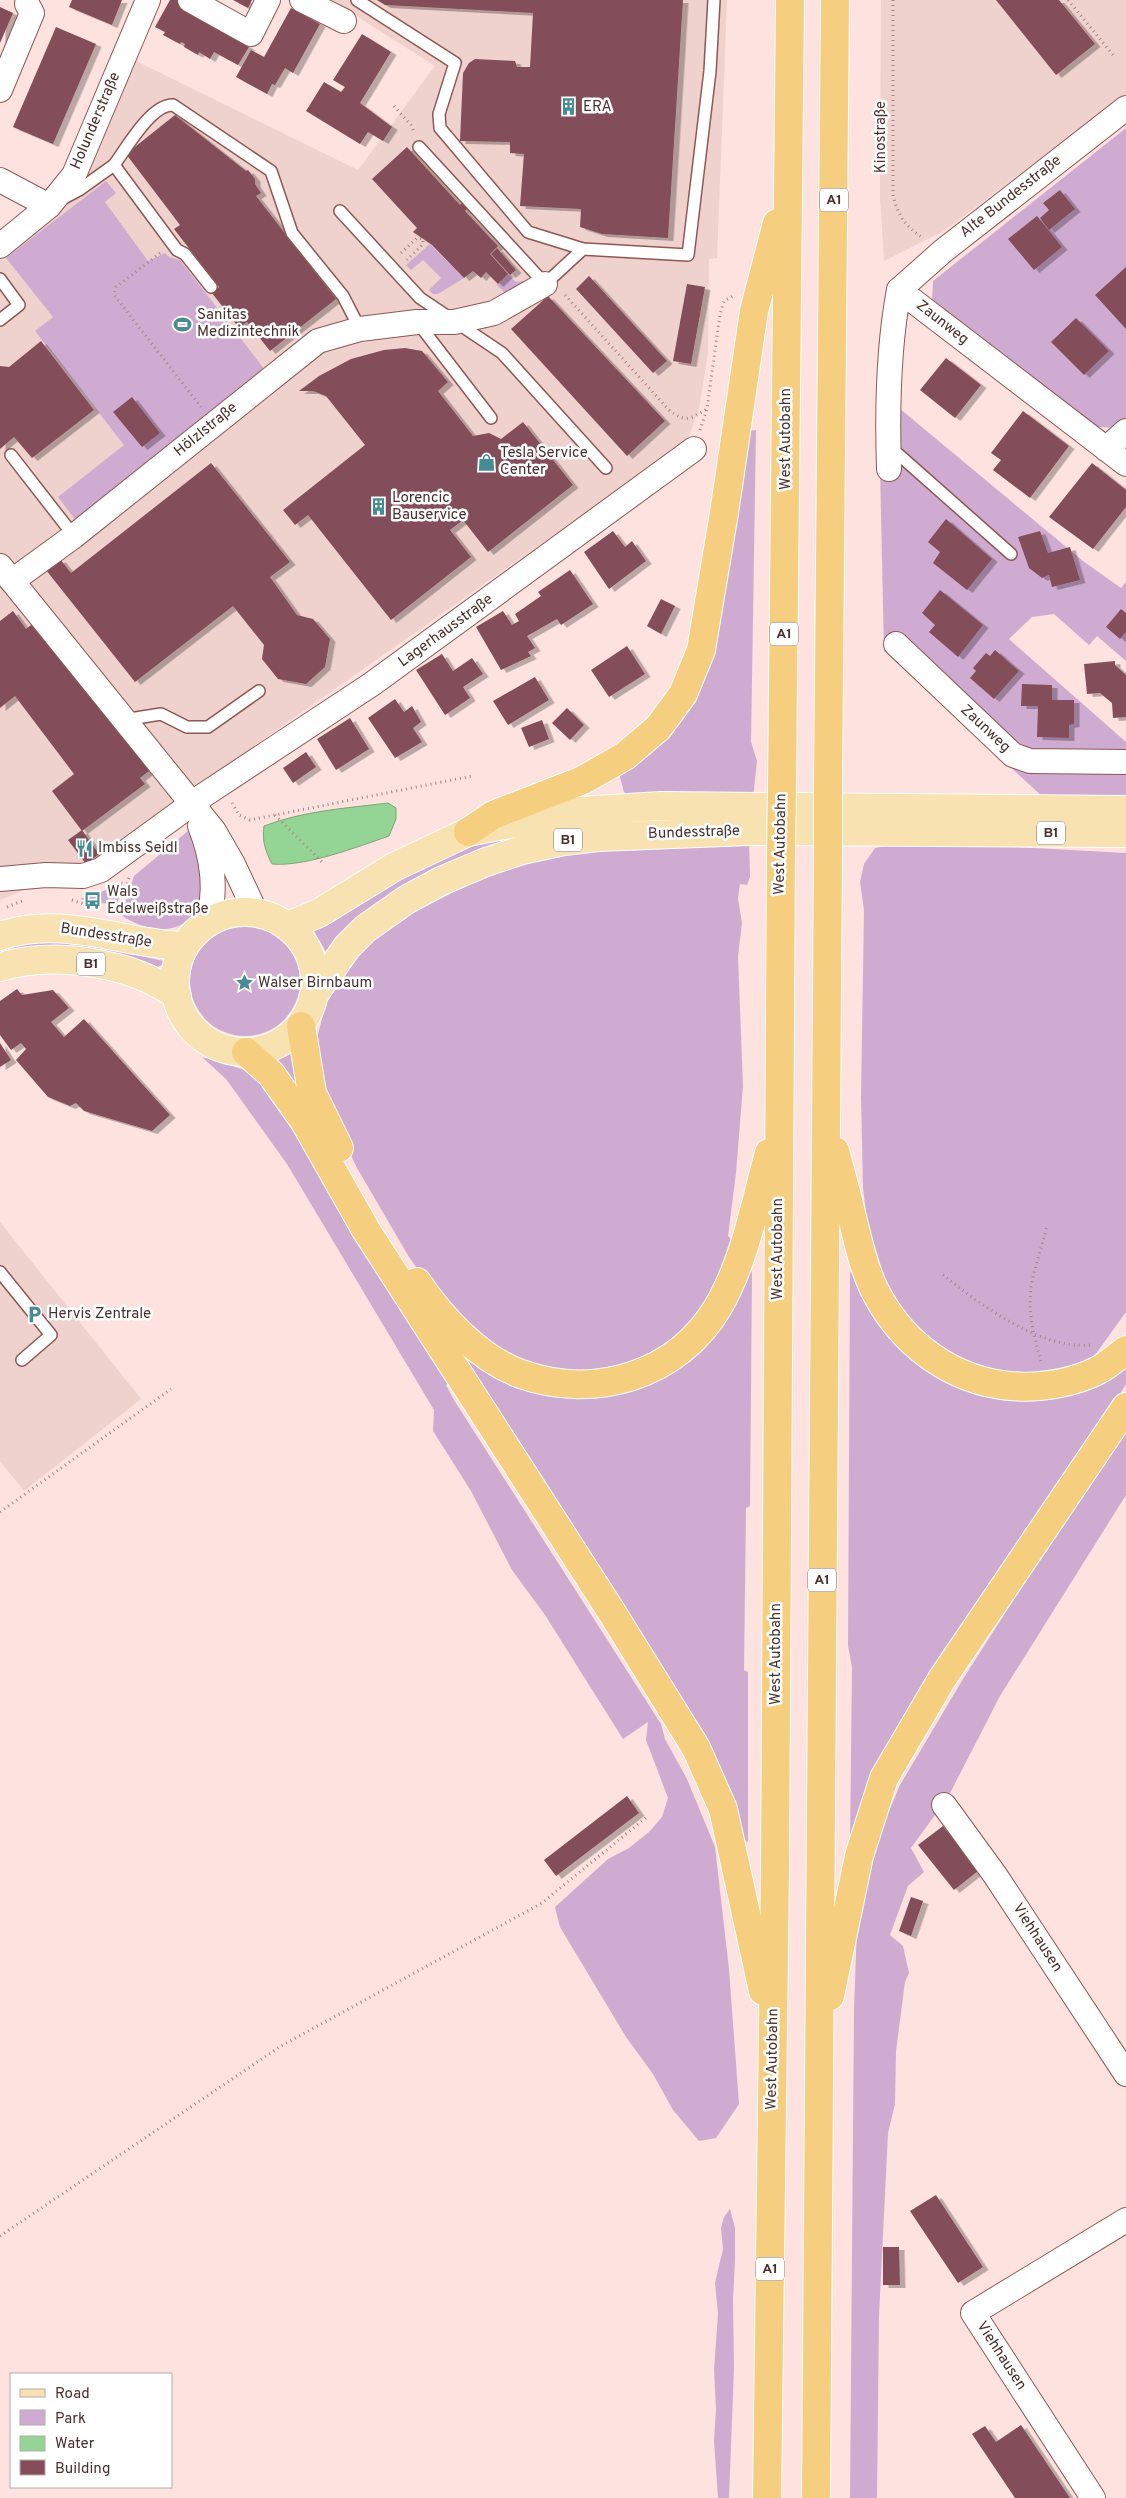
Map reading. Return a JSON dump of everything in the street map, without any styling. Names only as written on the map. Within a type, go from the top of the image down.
[{"type":"highway","name":"West Autobahn","points":[[767,2498],[773,2039],[781,853],[790,0]]},
{"type":"highway","name":"A1","points":[[816,2498],[835,0]]},
{"type":"highway","points":[[468,832],[493,815],[583,780],[625,756],[658,728],[683,694],[701,650],[724,513],[754,311],[787,185]]},
{"type":"highway","points":[[300,1026],[309,1078],[318,1105],[347,1164],[396,1249],[426,1296],[455,1328],[485,1354],[520,1374],[564,1384],[610,1383],[644,1374],[670,1358],[696,1336],[718,1307],[735,1273],[779,1118]]},
{"type":"highway","points":[[246,1052],[271,1074],[304,1122],[366,1230],[611,1611],[696,1748],[709,1774],[727,1825],[773,2039]]},
{"type":"highway","points":[[826,1118],[863,1262],[891,1320],[919,1347],[953,1372],[988,1384],[1023,1387],[1072,1381],[1093,1372],[1126,1350]]},
{"type":"highway","points":[[819,2041],[844,1934],[859,1856],[884,1778],[942,1679],[1126,1407]]},
{"type":"main road","name":"Bundesstraße","points":[[288,926],[319,913],[394,867],[468,832],[579,811],[661,806],[1126,810]]},
{"type":"main road","name":"Bundesstraße","points":[[315,993],[314,970],[306,948],[288,926],[274,917],[256,913],[231,913],[205,925],[183,946],[176,966],[177,996],[182,1012],[190,1026],[212,1044],[236,1051],[262,1050],[277,1044],[300,1026],[315,993],[347,947],[364,929],[406,900],[441,881],[486,862],[522,850],[564,841],[702,832],[1126,833]]},
{"type":"main road","name":"Bundesstraße","points":[[0,936],[19,930],[56,927],[164,945],[183,946]]},
{"type":"main road","name":"Bundesstraße","points":[[0,967],[31,960],[55,958],[84,962],[153,979],[177,996]]},
{"type":"street","name":"Holunderstraße","points":[[0,246],[49,206],[74,174],[148,0]]},
{"type":"street","points":[[190,0],[251,34],[268,0]]},
{"type":"street","points":[[302,0],[344,21]]},
{"type":"street","points":[[0,90],[32,13],[27,4]]},
{"type":"street","name":"Alte Bundesstraße","points":[[900,290],[943,251],[1126,108]]},
{"type":"street","points":[[0,180],[49,206]]},
{"type":"street","name":"Hölzlstraße","points":[[6,574],[74,536],[318,341],[360,329],[417,322],[454,322],[494,313],[545,284]]},
{"type":"street","name":"Zaunweg","points":[[889,469],[888,445],[893,334],[900,290],[1126,464]]},
{"type":"street","points":[[1106,449],[1126,431]]},
{"type":"street","name":"Lagerhausstraße","points":[[0,878],[46,875],[83,876],[101,870],[191,804],[372,684],[694,449]]},
{"type":"street","points":[[6,574],[218,839],[256,913]]},
{"type":"street","name":"Zaunweg","points":[[896,644],[1014,756],[1030,761],[1126,762]]},
{"type":"street","points":[[191,804],[210,857],[213,891],[211,912],[205,925]]},
{"type":"street","name":"Viehhausen","points":[[944,1805],[995,1876],[1126,2074]]},
{"type":"street","name":"Viehhausen","points":[[1093,2498],[974,2313],[1126,2220]]},
{"type":"lane","points":[[357,0],[455,63],[439,114],[440,128],[528,232],[583,249],[688,256],[710,71],[714,0]]},
{"type":"lane","points":[[49,206],[80,190],[114,165],[147,120],[159,108],[173,105],[271,171],[292,233],[343,296],[360,329]]},
{"type":"lane","points":[[419,147],[545,284],[583,249]]},
{"type":"lane","points":[[114,165],[177,250],[185,254],[211,287]]},
{"type":"lane","points":[[340,211],[420,298],[502,353],[606,468]]},
{"type":"lane","points":[[0,279],[19,305],[0,320]]},
{"type":"lane","points":[[417,322],[491,418]]},
{"type":"lane","points":[[888,445],[1011,554]]},
{"type":"lane","points":[[11,456],[74,536]]},
{"type":"lane","points":[[123,720],[161,714],[187,726],[208,727],[260,691]]},
{"type":"lane","points":[[0,1272],[51,1335],[22,1360]]},
{"type":"path","name":"Kinostraße","points":[[893,0],[893,195],[897,211],[907,227],[943,251]]},
{"type":"path","points":[[1068,0],[1113,55]]},
{"type":"path","points":[[394,106],[411,125],[419,147]]},
{"type":"path","points":[[397,257],[417,238],[423,239],[423,244],[420,247]]},
{"type":"path","points":[[172,243],[116,287],[114,295],[204,411]]},
{"type":"path","points":[[545,284],[561,292],[669,410],[680,418],[686,419],[707,409]]},
{"type":"path","points":[[694,449],[707,409],[720,314],[724,301],[736,295]]},
{"type":"path","points":[[221,784],[239,815],[250,820],[472,776]]},
{"type":"path","points":[[275,815],[324,864]]},
{"type":"path","points":[[109,908],[118,910],[130,875]]},
{"type":"path","points":[[67,899],[99,907]]},
{"type":"path","points":[[1047,1225],[1032,1279],[1030,1308],[1033,1334],[1044,1371],[1051,1385]]},
{"type":"path","points":[[943,1275],[974,1299],[1033,1334],[1060,1342],[1083,1346],[1092,1345]]},
{"type":"path","points":[[0,1512],[171,1389]]},
{"type":"path","points":[[0,2236],[281,2046],[542,1904],[648,1816]]},
{"type":"shaded area","points":[[331,0],[727,0],[717,258],[709,259],[708,353],[699,409],[686,442],[86,864],[0,900],[0,256],[55,209],[128,57],[358,170],[435,66]]},
{"type":"shaded area","points":[[881,0],[1126,0],[1126,94],[944,231],[884,261],[880,196]]},
{"type":"shaded area","name":"Hervis Zentrale","points":[[0,1222],[141,1399],[24,1491],[0,1461]]},
{"type":"green space","points":[[1126,128],[1126,421],[1118,428],[1098,427],[932,303],[933,281]]},
{"type":"green space","points":[[106,181],[116,193],[105,202],[148,261],[165,253],[169,257],[180,260],[265,370],[78,518],[74,518],[58,497],[124,445],[35,331],[53,317],[6,258]]},
{"type":"green space","points":[[430,244],[464,278],[438,294],[433,294],[429,290],[441,278],[423,260],[411,270],[406,265]]},
{"type":"green space","points":[[508,274],[516,282],[529,280],[507,295],[497,285]]},
{"type":"green space","points":[[893,403],[1083,561],[1121,588],[1126,582],[1126,661],[1097,636],[1089,645],[1054,614],[1032,617],[1009,639],[1126,742],[1126,800],[1045,799],[884,651],[880,468]]},
{"type":"green space","points":[[756,430],[751,742],[757,761],[753,799],[634,800],[624,792],[619,773],[669,733],[746,431]]},
{"type":"green space","points":[[750,813],[525,836],[494,844],[427,874],[379,901],[362,914],[326,952],[314,931],[333,922],[392,884],[460,849],[523,828]]},
{"type":"green space","points":[[188,831],[195,833],[202,881],[198,903],[192,915],[183,923],[172,928],[160,929],[147,927],[121,915],[134,876]]},
{"type":"green space","points":[[749,838],[750,877],[747,885],[740,884],[738,898],[742,923],[738,956],[743,1086],[736,1173],[728,1236],[732,1240],[726,1266],[691,1330],[636,1367],[572,1373],[535,1366],[508,1356],[482,1337],[431,1288],[409,1257],[357,1168],[336,1124],[314,1060],[318,1034],[326,1004],[342,977],[368,943],[406,916],[474,882],[523,864],[580,852],[639,850]]},
{"type":"green space","points":[[891,845],[978,845],[1126,853],[1126,1312],[1090,1362],[1042,1377],[969,1367],[916,1329],[881,1279],[870,1244],[863,1188],[861,1097],[864,910],[860,882],[864,864],[875,848]]},
{"type":"green space","points":[[123,881],[118,901],[114,905],[80,899],[115,887]]},
{"type":"green space","points":[[245,926],[266,930],[284,942],[296,960],[300,981],[296,1002],[284,1020],[266,1032],[245,1036],[224,1032],[206,1020],[194,1002],[190,981],[194,960],[206,942],[224,930]]},
{"type":"green space","points":[[35,941],[81,943],[163,961],[163,964],[158,967],[121,955],[59,946],[19,948],[0,952],[0,949]]},
{"type":"green space","points":[[293,1051],[298,1089],[277,1060]]},
{"type":"green space","points":[[202,1057],[245,1070],[264,1082],[452,1381],[446,1385],[454,1400],[661,1724],[665,1739],[687,1779],[715,1847],[729,1969],[739,2104],[716,2138],[699,2141],[673,2110],[653,2074],[626,2037],[560,1927],[555,1907],[608,1859],[629,1848],[649,1832],[662,1817],[668,1798],[646,1740],[648,1722],[623,1739],[545,1615],[512,1570],[471,1491],[433,1431],[434,1410],[287,1164],[226,1079]]},
{"type":"green space","points":[[750,1268],[752,1273],[750,1506],[746,1508],[744,1670],[748,1672],[748,1842],[744,1840],[478,1387],[460,1351],[544,1394],[589,1397],[629,1390]]},
{"type":"green space","points":[[852,1269],[960,1384],[1126,1364],[1126,1384],[850,1848],[852,1667],[848,1646],[850,1273]]},
{"type":"green space","points":[[1126,1424],[1126,1495],[1000,1696],[948,1797],[911,1848],[924,1872],[908,1886],[890,1935],[903,1946],[909,1973],[905,1982],[896,2051],[895,2104],[888,2133],[879,2316],[877,2498],[850,2498],[854,2010],[857,1926],[872,1852],[900,1785],[963,1679]]},
{"type":"green space","points":[[730,2209],[735,2228],[735,2260],[733,2300],[734,2368],[729,2498],[718,2498],[714,2441],[716,2409],[714,2370],[718,2314],[715,2283],[723,2249],[721,2228],[724,2217]]},
{"type":"water","points":[[388,803],[396,808],[396,819],[389,836],[315,859],[285,864],[272,864],[263,836],[264,826],[310,813]]},
{"type":"building","points":[[72,0],[122,0],[112,25],[69,7]]},
{"type":"building","points":[[170,0],[181,0],[228,27],[225,33],[249,47],[238,65],[214,52],[210,59],[199,52],[198,55],[184,47],[185,44],[181,42],[180,44],[163,35],[165,32],[155,27]]},
{"type":"building","points":[[233,0],[252,0],[248,8]]},
{"type":"building","name":"ERA","points":[[377,0],[683,0],[668,238],[602,234],[580,227],[581,209],[520,206],[524,154],[510,153],[510,142],[460,141],[463,73],[469,63],[475,59],[515,61],[517,67],[530,67],[533,13],[385,5]]},
{"type":"building","points":[[996,0],[1059,0],[1095,44],[1056,75]]},
{"type":"building","points":[[0,7],[13,13],[0,43]]},
{"type":"building","points":[[291,8],[320,24],[293,73],[285,68],[275,85],[272,84],[267,94],[236,77],[251,50],[264,57]]},
{"type":"building","points":[[56,27],[96,44],[53,144],[13,127]]},
{"type":"building","points":[[362,34],[391,52],[360,103],[392,127],[383,141],[368,132],[360,144],[306,111],[324,82],[341,92],[345,87],[333,80]]},
{"type":"building","name":"Sanitas Medizintechnik","points":[[175,115],[246,171],[248,170],[255,179],[255,184],[261,193],[256,196],[336,299],[270,351],[247,322],[239,328],[212,293],[219,287],[174,229],[180,225],[126,154]]},
{"type":"building","points":[[407,147],[460,205],[464,201],[469,207],[465,211],[498,246],[490,254],[508,274],[498,284],[486,272],[481,278],[473,271],[464,278],[432,245],[413,232],[417,228],[372,179]]},
{"type":"building","points":[[1060,190],[1075,209],[1049,230],[1040,218],[1049,210],[1043,203]]},
{"type":"building","points":[[1037,216],[1062,247],[1034,270],[1008,239]]},
{"type":"building","points":[[497,248],[516,270],[510,275],[491,254]]},
{"type":"building","points":[[1126,267],[1126,329],[1095,295]]},
{"type":"building","points":[[589,276],[667,361],[653,373],[576,289]]},
{"type":"building","points":[[687,284],[705,287],[691,364],[673,361]]},
{"type":"building","points":[[548,296],[665,421],[627,456],[511,329]]},
{"type":"building","points":[[1076,318],[1109,351],[1084,375],[1051,342]]},
{"type":"building","points":[[41,341],[94,410],[32,458],[14,437],[0,449],[0,366],[9,367]]},
{"type":"building","points":[[405,348],[422,351],[448,382],[438,391],[473,436],[489,433],[501,439],[523,422],[573,485],[488,552],[463,520],[450,530],[471,557],[391,620],[308,515],[295,525],[283,510],[365,445],[326,396],[313,391],[299,391],[319,376],[351,359],[384,350]]},
{"type":"building","points":[[946,358],[981,385],[955,418],[920,390]]},
{"type":"building","points":[[132,397],[160,433],[142,447],[113,412]]},
{"type":"building","points":[[1023,411],[1069,446],[1030,498],[993,470],[1001,460],[991,453]]},
{"type":"building","points":[[211,463],[290,562],[270,577],[297,615],[313,619],[330,639],[325,667],[306,684],[278,679],[262,659],[264,645],[233,606],[135,682],[46,570],[60,559],[71,573]]},
{"type":"building","points":[[1092,463],[1126,490],[1126,507],[1093,549],[1049,517]]},
{"type":"building","points":[[946,519],[992,559],[967,590],[933,563],[940,552],[928,542]]},
{"type":"building","points":[[613,531],[625,547],[632,541],[646,561],[609,589],[584,552]]},
{"type":"building","points":[[1040,531],[1048,553],[1070,547],[1080,580],[1052,587],[1049,575],[1042,578],[1029,568],[1018,537]]},
{"type":"building","points":[[570,570],[593,604],[561,625],[557,619],[527,636],[535,648],[528,652],[531,656],[501,670],[476,627],[503,611],[512,625],[519,621],[515,614],[541,596],[538,592]]},
{"type":"building","points":[[940,590],[983,625],[958,657],[929,632],[935,625],[922,613]]},
{"type":"building","points":[[661,599],[675,606],[661,634],[647,626]]},
{"type":"building","points":[[1121,609],[1126,613],[1126,632],[1120,639],[1106,627]]},
{"type":"building","points":[[13,611],[26,629],[35,622],[149,771],[140,778],[145,784],[82,831],[52,791],[74,774],[15,696],[0,708],[0,621]]},
{"type":"building","points":[[627,646],[645,674],[609,697],[591,670]]},
{"type":"building","points":[[995,650],[1019,671],[994,699],[970,678],[976,671],[973,668],[986,653],[990,656]]},
{"type":"building","points":[[442,654],[453,671],[472,658],[483,674],[463,687],[470,698],[445,715],[416,670]]},
{"type":"building","points":[[1115,661],[1115,665],[1126,675],[1126,717],[1113,718],[1112,703],[1100,693],[1087,694],[1084,664]]},
{"type":"building","points":[[535,677],[549,700],[508,725],[493,701]]},
{"type":"building","points":[[1022,684],[1052,685],[1052,700],[1074,700],[1074,724],[1069,725],[1069,738],[1037,737],[1038,706],[1021,706]]},
{"type":"building","points":[[395,699],[404,712],[412,706],[421,722],[413,728],[422,742],[395,758],[368,718]]},
{"type":"building","points":[[567,708],[584,725],[570,740],[552,723]]},
{"type":"building","points":[[350,718],[369,749],[336,770],[317,739]]},
{"type":"building","points":[[542,720],[549,739],[529,747],[521,728]]},
{"type":"building","points":[[306,752],[316,767],[293,783],[283,768]]},
{"type":"building","points":[[82,830],[99,854],[86,864],[68,840]]},
{"type":"building","points":[[17,989],[22,995],[53,990],[69,1008],[51,1022],[64,1037],[84,1019],[170,1115],[152,1131],[84,1111],[76,1103],[70,1106],[48,1097],[16,1060],[26,1049],[21,1043],[11,1050],[0,1035],[0,1001]]},
{"type":"building","points":[[0,1043],[11,1060],[0,1067]]},
{"type":"building","points":[[627,1796],[639,1813],[556,1876],[544,1860]]},
{"type":"building","points":[[943,1826],[978,1871],[954,1890],[918,1845]]},
{"type":"building","points":[[911,1897],[923,1901],[911,1936],[899,1931]]},
{"type":"building","points":[[936,2195],[983,2267],[958,2283],[910,2211]]},
{"type":"building","points":[[883,2247],[899,2247],[900,2285],[883,2285]]},
{"type":"building","points":[[1021,2425],[1070,2498],[1015,2498],[972,2434],[985,2426],[996,2442]]},
{"type":"place","name":"ERA","points":[[569,107]]},
{"type":"place","name":"Sanitas Medizintechnik","points":[[183,324]]},
{"type":"place","name":"Tesla Service Center","points":[[486,462]]},
{"type":"place","name":"Lorencic Bauservice","points":[[378,507]]},
{"type":"place","name":"Imbiss Seidl","points":[[84,848]]},
{"type":"place","name":"Wals Edelweißstraße","points":[[93,901]]},
{"type":"place","name":"Walser Birnbaum","points":[[244,983]]},
{"type":"place","name":"Hervis Zentrale","points":[[34,1314]]}]
